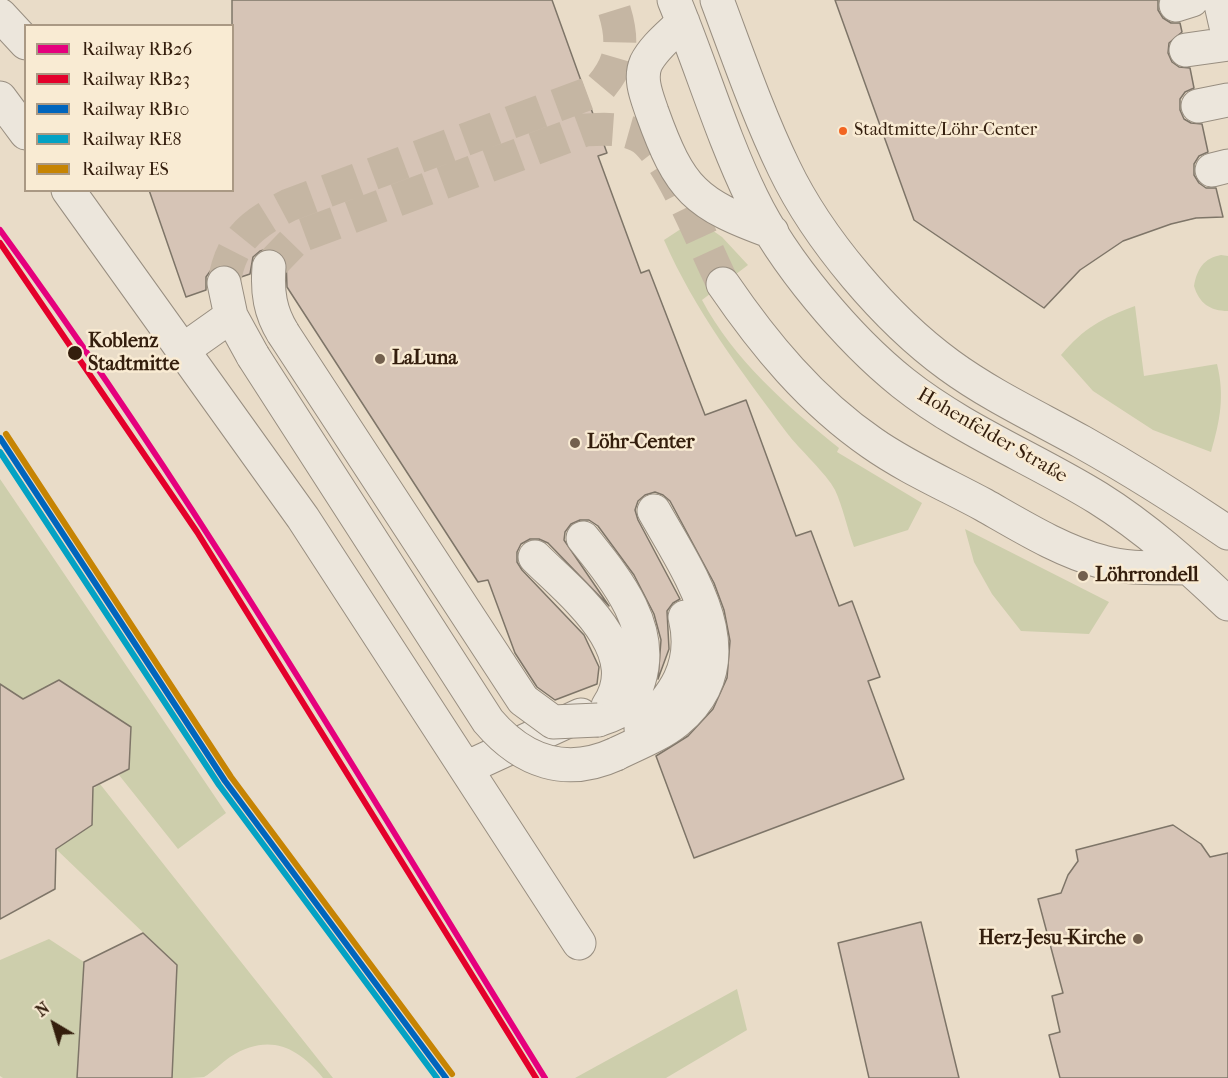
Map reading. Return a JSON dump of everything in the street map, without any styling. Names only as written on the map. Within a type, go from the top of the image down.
[{"type":"street","name":"Hohenfelder Straße","points":[[717,0],[762,120],[785,170],[818,224],[881,304],[904,329],[950,366],[1165,491],[1228,533]]},
{"type":"street","points":[[1220,0],[1228,35]]},
{"type":"street","name":"Hohenfelder Straße","points":[[678,11],[753,200],[772,232],[830,310],[857,340],[903,383],[940,409],[1070,481],[1130,520],[1189,568],[1228,604]]},
{"type":"street","points":[[678,11],[645,65],[643,76],[644,90],[666,150],[676,171],[700,199],[731,217],[772,232]]},
{"type":"street","points":[[0,15],[24,41]]},
{"type":"street","points":[[1186,50],[1228,44]]},
{"type":"street","points":[[0,98],[24,130]]},
{"type":"street","points":[[69,192],[303,518],[579,943]]},
{"type":"street","points":[[269,267],[269,300],[273,317],[523,699],[553,723],[623,709],[635,693],[643,658],[641,636],[633,612],[614,578],[583,538]]},
{"type":"street","points":[[224,283],[231,316],[253,356],[488,721],[503,739],[524,753],[568,765],[601,761],[676,722],[694,704],[706,686],[711,666],[711,628],[703,604],[690,574],[644,515]]},
{"type":"street","points":[[723,284],[757,334],[793,373],[819,400],[872,444],[1027,529],[1089,558],[1131,566],[1189,568]]},
{"type":"street","points":[[183,350],[231,316]]},
{"type":"street","points":[[466,768],[597,714],[610,702],[620,667],[612,643],[586,609],[535,557]]},
{"type":"green space","points":[[696,219],[722,237],[748,265],[702,300],[715,322],[763,381],[839,448],[837,452],[922,503],[908,530],[854,547],[835,490],[787,433],[736,363],[704,316],[676,266],[664,240]]},
{"type":"green space","points":[[1215,256],[1228,256],[1228,311],[1206,305],[1194,286],[1202,265]]},
{"type":"green space","points":[[1135,306],[1144,376],[1217,364],[1221,398],[1217,430],[1211,452],[1153,430],[1093,391],[1061,355],[1094,325]]},
{"type":"green space","points":[[0,479],[226,813],[178,849],[119,775],[129,769],[131,727],[59,680],[23,699],[0,684]]},
{"type":"green space","points":[[965,529],[1109,602],[1089,634],[1021,631],[992,594],[974,562]]},
{"type":"green space","points":[[100,784],[333,1078],[323,1078],[303,1058],[292,1051],[281,1046],[269,1045],[244,1050],[230,1057],[204,1077],[172,1078],[177,965],[56,849],[92,825],[93,789]]},
{"type":"green space","points":[[49,939],[84,962],[77,1078],[3,1078],[0,1076],[0,960]]},
{"type":"green space","points":[[737,989],[747,1030],[666,1078],[575,1078]]},
{"type":"building","name":"Löhr-Center","points":[[232,0],[552,0],[607,153],[598,156],[641,273],[649,270],[705,415],[746,400],[796,536],[811,531],[839,606],[852,601],[880,677],[868,681],[904,779],[694,858],[656,756],[688,736],[713,709],[727,678],[730,641],[724,610],[714,583],[670,501],[655,492],[645,495],[638,501],[635,510],[638,520],[680,599],[673,603],[667,611],[669,649],[658,679],[661,640],[654,614],[634,575],[598,526],[589,520],[580,520],[571,524],[565,532],[564,540],[609,606],[548,543],[539,539],[530,539],[521,544],[517,552],[517,562],[522,570],[584,635],[599,667],[597,684],[555,700],[537,687],[515,653],[488,580],[478,582],[287,287],[286,259],[280,252],[271,248],[260,251],[253,257],[250,274],[241,277],[230,265],[220,265],[211,270],[206,277],[206,290],[186,297],[150,192],[234,192],[234,24],[232,24]]},
{"type":"building","points":[[835,0],[1158,0],[1158,10],[1163,18],[1171,23],[1180,23],[1182,32],[1169,43],[1168,53],[1172,62],[1179,67],[1190,68],[1194,88],[1185,92],[1180,99],[1180,110],[1184,119],[1191,123],[1202,124],[1208,152],[1199,156],[1194,164],[1194,175],[1206,188],[1216,188],[1223,217],[1196,218],[1171,224],[1123,241],[1080,270],[1044,308],[914,220]]},
{"type":"building","points":[[59,680],[131,727],[129,769],[93,787],[92,825],[56,849],[55,889],[0,919],[0,684],[23,699]]},
{"type":"building","name":"Herz-Jesu-Kirche","points":[[1173,825],[1201,844],[1210,857],[1228,853],[1228,1078],[1060,1078],[1049,1035],[1060,1032],[1052,996],[1063,993],[1038,899],[1061,893],[1068,875],[1078,861],[1076,850]]},
{"type":"building","points":[[921,922],[959,1078],[869,1078],[838,943]]},
{"type":"building","points":[[143,933],[177,965],[172,1078],[77,1078],[84,962]]},
{"type":"tunnel","points":[[224,283],[232,255],[245,235],[264,219],[289,205],[598,90],[613,68],[620,48],[618,25],[611,0]]},
{"type":"tunnel","points":[[269,267],[298,237],[585,130],[609,129],[625,131],[641,137],[657,154],[678,189],[723,284]]},
{"type":"rail line","name":"RB26","points":[[0,230],[73,333],[213,542],[545,1078]]},
{"type":"rail line","name":"RB23","points":[[0,243],[197,532],[536,1078]]},
{"type":"rail line","name":"ES","points":[[6,434],[231,777],[452,1074]]},
{"type":"rail line","name":"RB10","points":[[0,438],[225,781],[446,1078]]},
{"type":"rail line","name":"RE8","points":[[0,452],[219,785],[437,1078]]},
{"type":"place","name":"Stadtmitte/Löhr-Center","points":[[843,131]]},
{"type":"place","name":"Koblenz Stadtmitte","points":[[75,353]]},
{"type":"place","name":"LaLuna","points":[[380,359]]},
{"type":"place","name":"Löhr-Center","points":[[575,443]]},
{"type":"place","name":"Löhrrondell","points":[[1083,576]]},
{"type":"place","name":"Herz-Jesu-Kirche","points":[[1138,939]]}]
